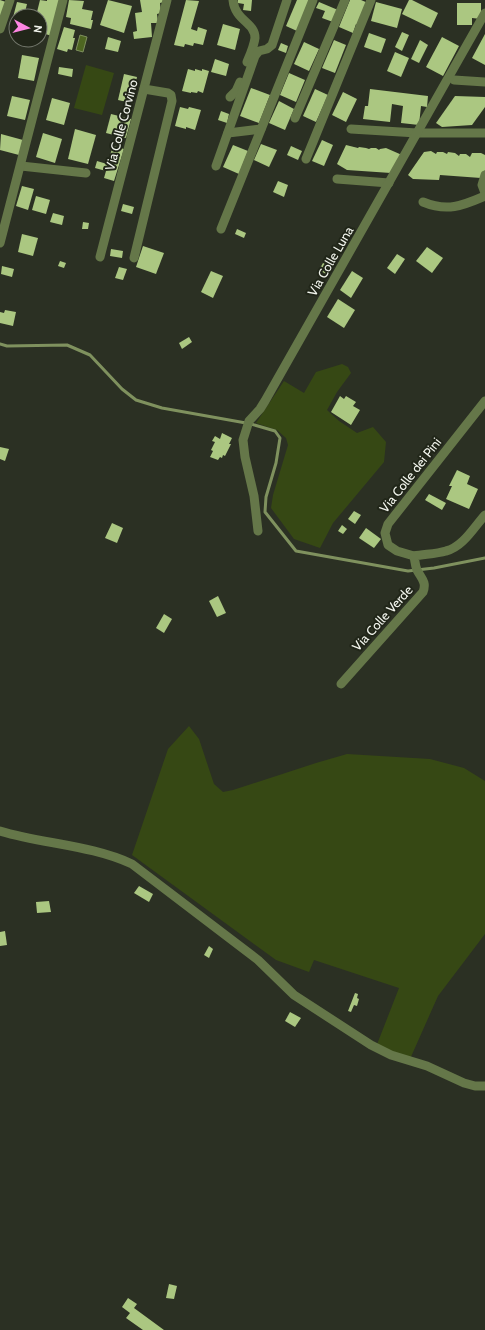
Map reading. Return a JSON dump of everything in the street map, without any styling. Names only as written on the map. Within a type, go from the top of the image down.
[{"type":"street","points":[[0,29],[10,0]]},
{"type":"street","points":[[0,243],[63,0]]},
{"type":"street","name":"Via Colle Corvino","points":[[100,257],[167,0]]},
{"type":"street","points":[[230,97],[239,86],[255,36],[253,29],[237,13],[233,0]]},
{"type":"street","points":[[216,166],[255,56],[259,51],[267,49],[272,45],[287,0]]},
{"type":"street","points":[[221,229],[313,0]]},
{"type":"street","points":[[295,118],[344,0]]},
{"type":"street","points":[[306,159],[370,0]]},
{"type":"street","name":"Via Colle Luna","points":[[258,531],[254,496],[244,449],[244,436],[247,425],[265,401],[485,13]]},
{"type":"street","points":[[454,80],[485,82]]},
{"type":"street","points":[[134,258],[172,102],[171,95],[168,92],[144,89]]},
{"type":"street","points":[[228,133],[262,129]]},
{"type":"street","points":[[351,129],[417,133],[485,133]]},
{"type":"street","points":[[21,166],[86,173]]},
{"type":"street","points":[[485,175],[482,185],[485,193]]},
{"type":"street","points":[[337,179],[389,183]]},
{"type":"street","points":[[423,202],[436,207],[450,208],[463,205],[485,196]]},
{"type":"street","name":"Via Colle dei Pini","points":[[414,556],[396,551],[388,544],[385,533],[388,524],[485,401]]},
{"type":"street","points":[[414,556],[444,552],[452,549],[464,539],[485,515]]},
{"type":"street","name":"Via Colle Verde","points":[[341,684],[425,590],[424,581],[418,570],[414,556]]},
{"type":"street","points":[[0,831],[105,854],[132,864],[258,960],[294,995],[371,1046],[391,1055],[427,1066],[464,1083],[475,1086],[485,1086]]},
{"type":"shaded area","points":[[80,35],[87,37],[83,52],[76,50]]},
{"type":"shaded area","points":[[86,65],[114,73],[102,115],[74,108]]},
{"type":"shaded area","points":[[342,364],[348,367],[351,373],[337,392],[327,410],[339,421],[357,433],[373,427],[386,442],[384,462],[333,523],[320,548],[294,539],[271,508],[273,495],[288,445],[286,438],[277,430],[256,423],[284,381],[304,393],[316,372]]},
{"type":"shaded area","points":[[189,726],[199,739],[214,784],[223,792],[347,754],[430,759],[464,768],[485,781],[485,934],[438,996],[410,1059],[376,1047],[399,988],[314,960],[309,972],[276,960],[132,855],[168,749]]},
{"type":"building","points":[[0,0],[6,2],[0,20]]},
{"type":"building","points":[[40,0],[61,0],[52,36],[48,35],[48,8],[38,8]]},
{"type":"building","points":[[69,0],[84,1],[82,9],[93,11],[91,29],[70,24],[71,18],[66,17]]},
{"type":"building","points":[[108,0],[132,6],[124,33],[100,25]]},
{"type":"building","points":[[140,0],[164,0],[164,2],[160,3],[161,13],[157,14],[158,23],[151,23],[152,37],[134,39],[133,32],[137,31],[135,13],[142,12]]},
{"type":"building","points":[[186,0],[199,1],[191,29],[197,31],[198,27],[207,30],[203,45],[194,43],[193,46],[185,44],[184,47],[174,45]]},
{"type":"building","points":[[238,0],[252,0],[251,11],[243,10],[244,4],[238,3]]},
{"type":"building","points":[[297,0],[310,0],[297,31],[286,26]]},
{"type":"building","points":[[350,0],[361,0],[368,3],[359,26],[356,24],[353,33],[339,27]]},
{"type":"building","points":[[409,0],[412,0],[438,13],[431,28],[402,14]]},
{"type":"building","points":[[17,2],[27,4],[26,8],[15,8]]},
{"type":"building","points":[[319,2],[338,10],[333,22],[322,18],[325,11],[316,8]]},
{"type":"building","points":[[376,2],[402,9],[397,28],[371,21]]},
{"type":"building","points":[[457,3],[481,3],[481,19],[472,18],[472,25],[457,25]]},
{"type":"building","points":[[223,24],[240,29],[235,50],[217,45]]},
{"type":"building","points":[[64,27],[75,30],[72,50],[68,49],[67,52],[57,49]]},
{"type":"building","points":[[402,32],[409,35],[402,51],[395,47]]},
{"type":"building","points":[[369,33],[386,39],[381,53],[364,47]]},
{"type":"building","points":[[485,34],[485,65],[472,58]]},
{"type":"building","points":[[108,37],[121,41],[118,52],[105,49]]},
{"type":"building","points":[[442,37],[459,46],[443,76],[426,67]]},
{"type":"building","points":[[334,40],[346,45],[335,73],[322,68]]},
{"type":"building","points":[[420,40],[428,45],[419,63],[411,59]]},
{"type":"building","points":[[304,42],[319,49],[309,71],[294,64]]},
{"type":"building","points":[[281,43],[288,46],[286,53],[278,50]]},
{"type":"building","points":[[395,52],[409,58],[401,77],[387,71]]},
{"type":"building","points":[[22,55],[39,58],[34,81],[18,78]]},
{"type":"building","points":[[215,59],[229,64],[226,76],[211,72]]},
{"type":"building","points":[[59,67],[73,69],[72,77],[58,74]]},
{"type":"building","points":[[188,69],[202,71],[202,69],[209,71],[203,93],[198,91],[197,93],[191,93],[182,91]]},
{"type":"building","points":[[289,73],[305,80],[296,102],[280,95]]},
{"type":"building","points":[[124,74],[137,77],[131,103],[118,100]]},
{"type":"building","points":[[251,88],[270,95],[259,123],[240,116]]},
{"type":"building","points":[[315,89],[328,95],[316,122],[303,116]]},
{"type":"building","points":[[370,89],[428,96],[427,107],[421,106],[419,125],[401,123],[403,106],[392,104],[390,122],[363,119],[365,106],[368,106]]},
{"type":"building","points":[[343,92],[357,99],[346,122],[332,115]]},
{"type":"building","points":[[12,96],[30,100],[25,120],[7,116]]},
{"type":"building","points":[[455,96],[485,97],[485,107],[472,125],[442,127],[436,123]]},
{"type":"building","points":[[52,98],[70,103],[64,125],[46,120]]},
{"type":"building","points":[[279,101],[294,109],[285,130],[269,123]]},
{"type":"building","points":[[180,107],[188,109],[189,107],[201,110],[195,130],[175,126]]},
{"type":"building","points":[[221,111],[229,114],[227,123],[218,120]]},
{"type":"building","points":[[111,114],[131,119],[126,138],[106,133]]},
{"type":"building","points":[[75,129],[96,135],[88,164],[68,159]]},
{"type":"building","points":[[43,133],[62,139],[55,163],[36,157]]},
{"type":"building","points":[[1,134],[23,140],[19,155],[0,150]]},
{"type":"building","points":[[322,140],[333,145],[324,166],[312,161]]},
{"type":"building","points":[[261,144],[277,150],[269,167],[254,160]]},
{"type":"building","points":[[233,145],[248,151],[239,174],[223,167]]},
{"type":"building","points":[[346,145],[358,148],[376,148],[379,150],[386,148],[402,155],[391,173],[347,170],[337,164]]},
{"type":"building","points":[[113,146],[124,149],[114,181],[104,178],[106,171],[95,168],[97,161],[107,164]]},
{"type":"building","points":[[291,146],[302,151],[298,160],[287,155]]},
{"type":"building","points":[[431,151],[436,154],[437,152],[447,154],[448,152],[455,153],[459,156],[460,154],[466,154],[470,157],[472,153],[481,153],[485,155],[485,170],[481,178],[440,175],[439,180],[413,179],[408,175],[424,152]]},
{"type":"building","points":[[278,181],[288,185],[284,197],[273,192]]},
{"type":"building","points":[[22,186],[34,189],[28,210],[16,206]]},
{"type":"building","points":[[36,196],[50,200],[46,214],[32,210]]},
{"type":"building","points":[[123,204],[134,207],[132,214],[121,211]]},
{"type":"building","points":[[53,213],[64,216],[62,225],[50,222]]},
{"type":"building","points":[[83,222],[89,223],[88,229],[82,229]]},
{"type":"building","points":[[237,229],[246,233],[244,238],[235,234]]},
{"type":"building","points":[[22,234],[38,238],[33,256],[18,252]]},
{"type":"building","points":[[143,246],[164,253],[156,274],[136,267]]},
{"type":"building","points":[[427,247],[443,258],[432,273],[416,261]]},
{"type":"building","points":[[111,249],[123,251],[122,258],[110,256]]},
{"type":"building","points":[[397,254],[405,259],[395,274],[387,268]]},
{"type":"building","points":[[60,261],[66,263],[64,268],[58,266]]},
{"type":"building","points":[[323,263],[329,266],[326,274],[319,270]]},
{"type":"building","points":[[2,266],[14,269],[12,277],[1,274]]},
{"type":"building","points":[[119,267],[127,269],[123,280],[115,278]]},
{"type":"building","points":[[211,271],[223,276],[213,298],[201,292]]},
{"type":"building","points":[[352,271],[363,278],[351,298],[340,290]]},
{"type":"building","points":[[338,299],[355,310],[344,328],[327,317]]},
{"type":"building","points":[[5,310],[16,312],[13,326],[0,323],[0,312],[4,313]]},
{"type":"building","points":[[189,337],[192,342],[182,349],[179,343]]},
{"type":"building","points":[[340,396],[344,399],[346,396],[356,402],[353,406],[360,410],[351,425],[331,412]]},
{"type":"building","points":[[222,433],[232,438],[229,444],[231,444],[225,456],[223,455],[222,458],[220,457],[218,460],[210,457],[213,451],[211,450],[215,442],[212,441],[215,436],[220,439]]},
{"type":"building","points":[[0,447],[9,449],[5,461],[0,459]]},
{"type":"building","points":[[457,470],[470,476],[467,484],[478,489],[469,509],[446,499],[452,486],[449,486]]},
{"type":"building","points":[[429,494],[446,503],[442,510],[425,500]]},
{"type":"building","points":[[354,511],[361,515],[355,524],[348,519]]},
{"type":"building","points":[[112,523],[123,528],[117,543],[105,538]]},
{"type":"building","points":[[342,525],[347,529],[343,534],[338,531]]},
{"type":"building","points":[[366,528],[381,539],[374,548],[359,538]]},
{"type":"building","points":[[218,596],[226,613],[217,617],[209,601]]},
{"type":"building","points":[[164,614],[172,619],[164,633],[156,628]]},
{"type":"building","points":[[139,886],[153,894],[149,902],[134,893]]},
{"type":"building","points":[[49,901],[51,912],[37,913],[36,902]]},
{"type":"building","points":[[5,931],[7,945],[0,946],[0,932]]},
{"type":"building","points":[[209,946],[213,949],[209,958],[204,955]]},
{"type":"building","points":[[355,993],[358,994],[357,998],[359,999],[357,1006],[354,1005],[351,1012],[348,1011]]},
{"type":"building","points":[[290,1012],[301,1018],[295,1027],[285,1021]]},
{"type":"building","points":[[169,1284],[177,1286],[174,1299],[166,1298]]},
{"type":"building","points":[[128,1298],[137,1304],[134,1308],[164,1330],[143,1330],[126,1318],[130,1313],[122,1307]]},
{"type":"waterway","points":[[0,344],[7,346],[67,345],[90,355],[122,389],[136,400],[162,408],[246,423]]},
{"type":"waterway","points":[[251,424],[275,431],[280,438],[276,463],[266,497],[265,512],[296,551],[408,571],[434,568],[485,558]]}]
